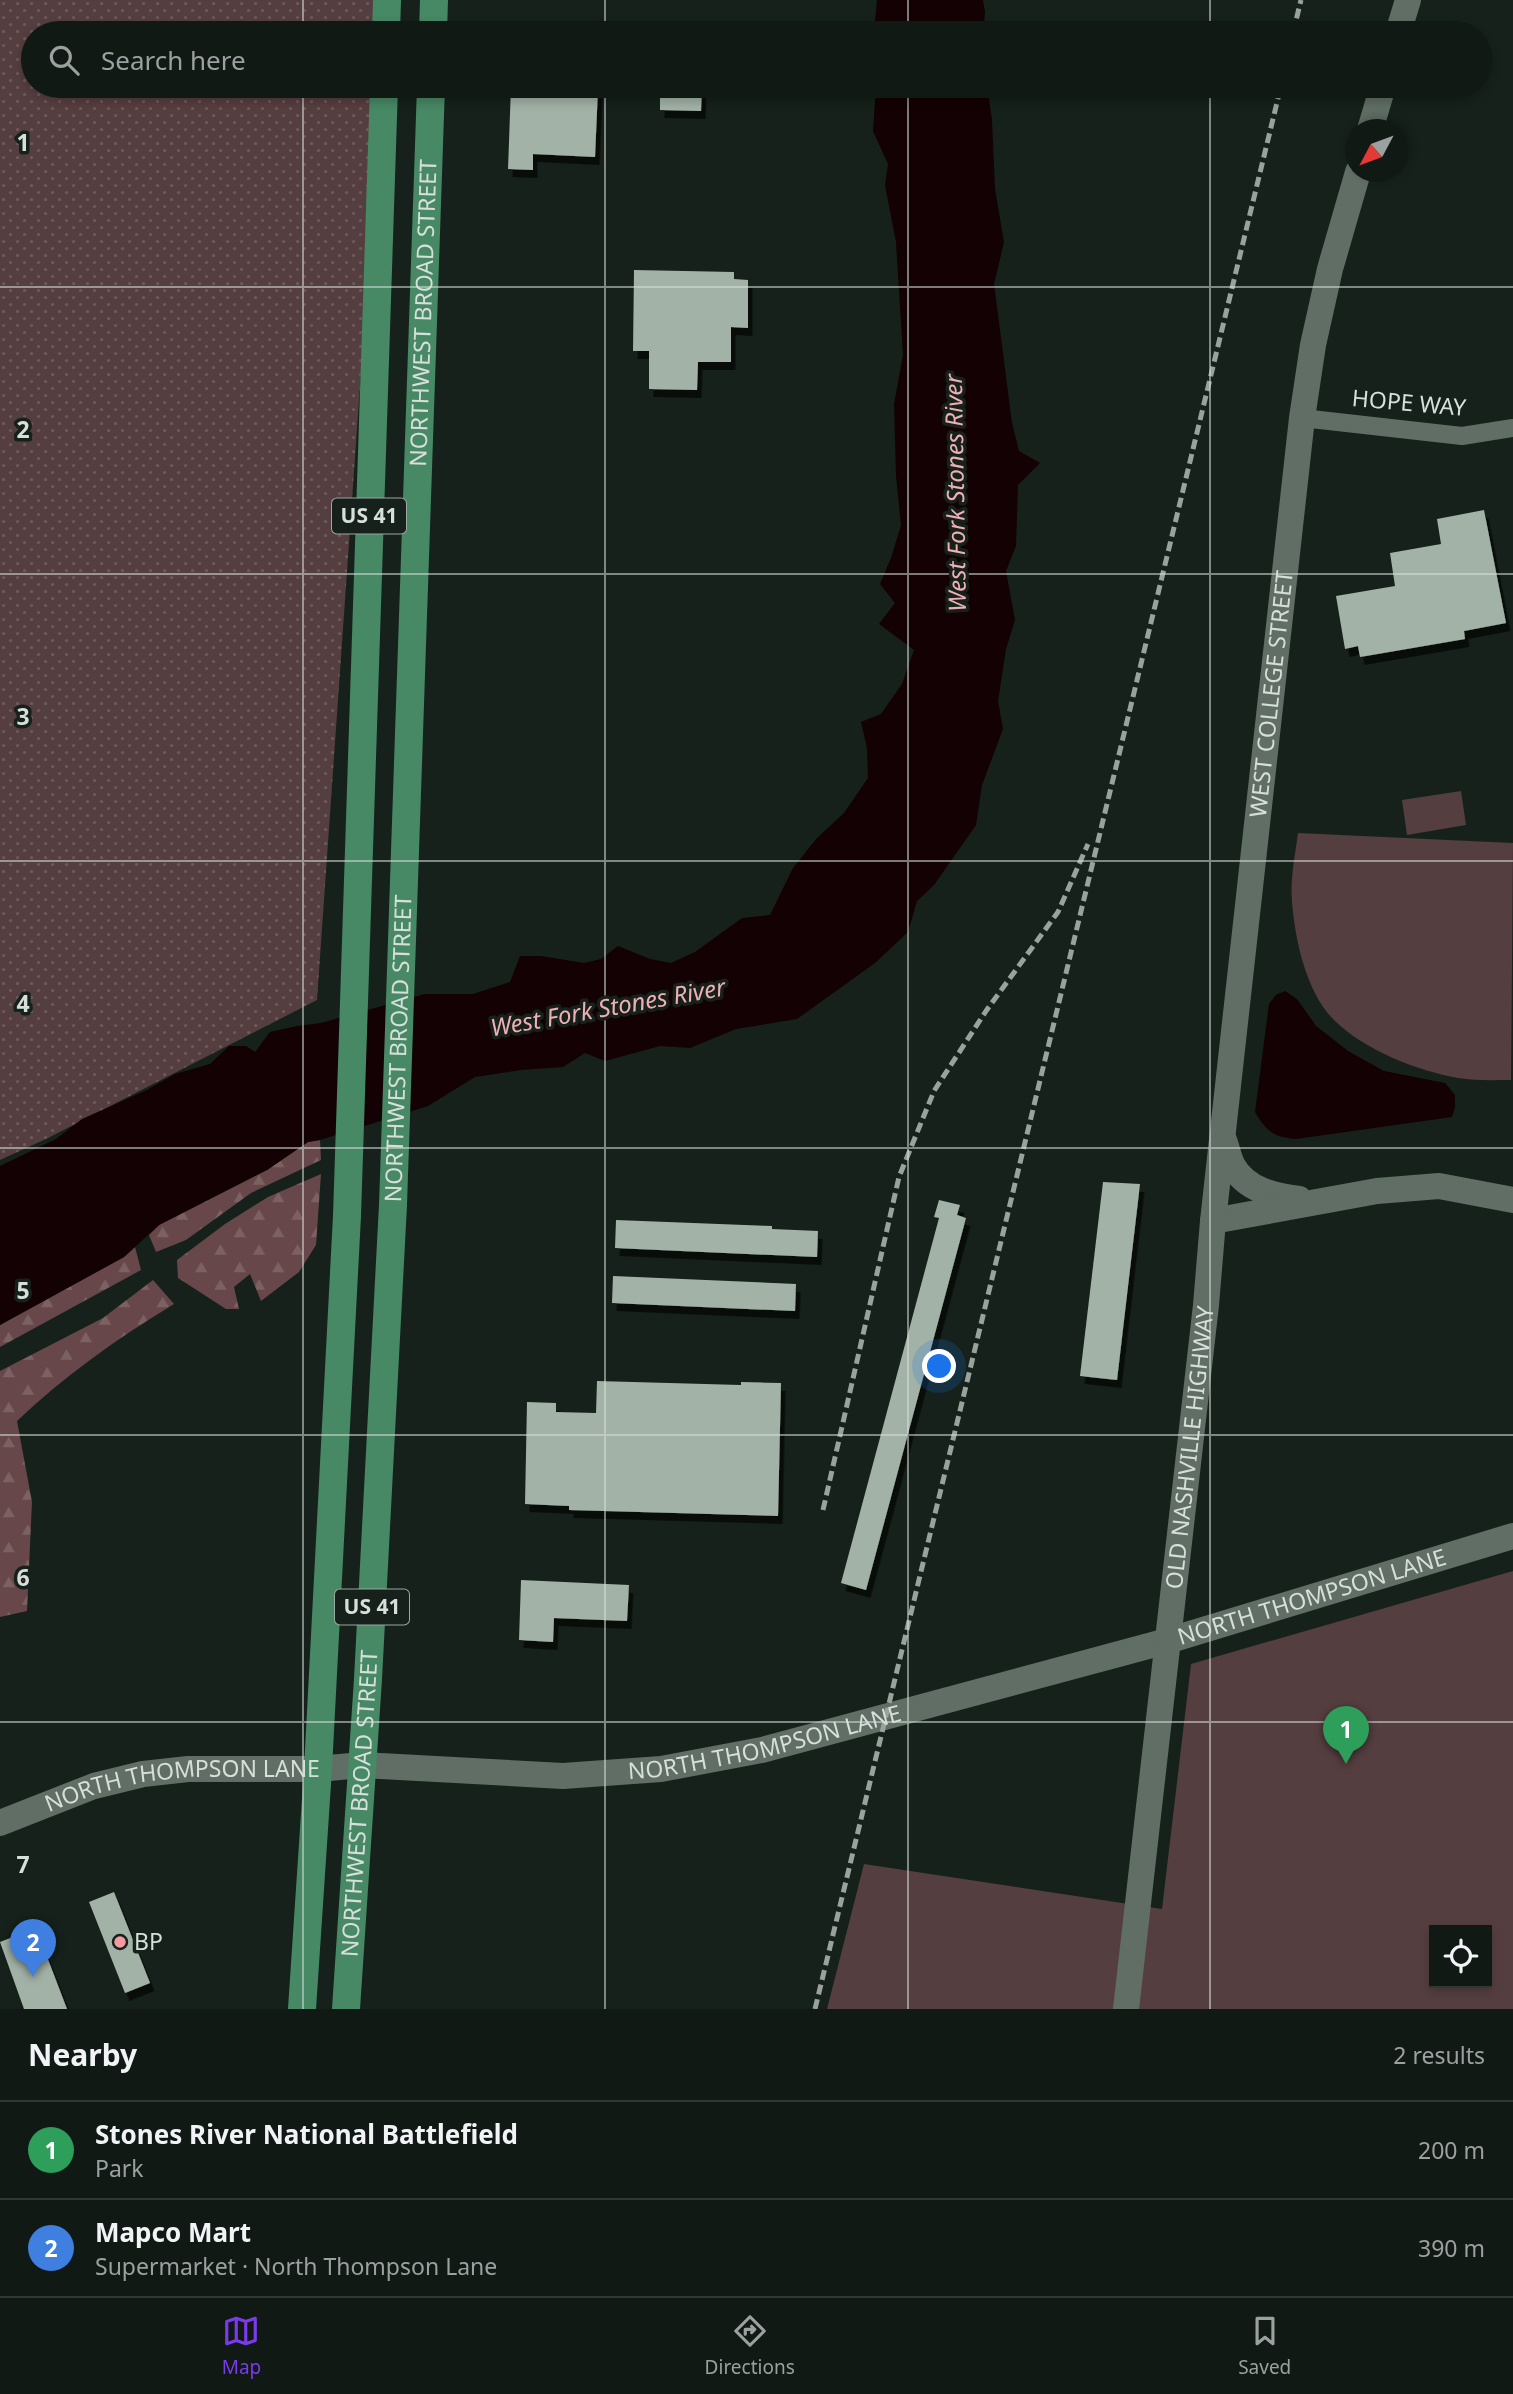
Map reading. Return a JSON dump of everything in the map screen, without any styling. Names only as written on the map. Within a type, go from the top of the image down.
[{"type":"main road","points":[[386,21],[387,0]]},
{"type":"main road","points":[[433,21],[434,0]]},
{"type":"main road","points":[[1402,21],[1408,0]]},
{"type":"main road","name":"NORTHWEST BROAD STREET","points":[[302,2009],[318,1769],[347,1216],[384,98]]},
{"type":"main road","name":"NORTHWEST BROAD STREET","points":[[346,2009],[393,1205],[431,98]]},
{"type":"main road","points":[[1373,119],[1379,98]]},
{"type":"main road","name":"WEST COLLEGE STREET","points":[[1213,1220],[1301,418],[1329,269],[1355,182]]},
{"type":"main road","points":[[378,249],[426,252]]},
{"type":"main road","points":[[1222,1135],[1233,1167],[1244,1181],[1271,1195],[1318,1202]]},
{"type":"main road","points":[[1213,1220],[1377,1191],[1439,1186],[1513,1200]]},
{"type":"main road","name":"OLD NASHVILLE HIGHWAY","points":[[1126,2009],[1206,1306],[1213,1220]]},
{"type":"main road","name":"NORTH THOMPSON LANE","points":[[0,1823],[94,1786],[143,1774],[188,1769],[318,1769],[362,1765],[563,1776],[661,1769],[762,1750],[1167,1641],[1513,1536]]},
{"type":"street","name":"HOPE WAY","points":[[1301,418],[1462,436],[1513,428]]},
{"type":"shaded area","points":[[0,0],[387,0],[385,21],[21,21],[21,98],[380,98],[317,1000],[0,1160]]},
{"type":"shaded area","points":[[1461,791],[1466,825],[1407,835],[1402,800]]},
{"type":"shaded area","points":[[1298,833],[1513,843],[1511,1080],[1465,1079],[1426,1070],[1376,1050],[1334,1020],[1324,1008],[1309,980],[1296,933],[1292,885]]},
{"type":"shaded area","points":[[1513,1571],[1513,2009],[827,2009],[864,1864],[1162,1909],[1191,1664]]},
{"type":"green space","points":[[320,1140],[321,1160],[251,1193],[186,1240],[156,1252],[149,1235],[159,1225],[267,1170],[308,1142]]},
{"type":"green space","points":[[321,1174],[316,1245],[299,1272],[261,1301],[250,1274],[234,1287],[239,1309],[226,1309],[178,1278],[177,1260],[225,1224],[268,1197]]},
{"type":"green space","points":[[135,1247],[141,1270],[0,1347],[0,1325],[124,1257]]},
{"type":"green space","points":[[153,1280],[174,1304],[92,1358],[17,1421],[32,1502],[27,1611],[0,1617],[0,1371],[103,1318]]},
{"type":"water","points":[[877,0],[983,0],[985,12],[984,21],[875,21]]},
{"type":"water","name":"West Fork Stones River","points":[[875,98],[989,98],[995,189],[1004,242],[994,284],[1012,423],[1019,451],[1040,463],[1018,485],[1016,546],[1006,571],[1015,620],[1006,649],[998,701],[1003,729],[982,785],[976,825],[934,885],[917,901],[908,932],[875,963],[797,1019],[736,1029],[690,1048],[660,1046],[605,1061],[585,1053],[563,1067],[475,1077],[428,1106],[308,1142],[267,1170],[159,1225],[124,1257],[0,1325],[0,1166],[56,1139],[82,1119],[147,1090],[175,1074],[210,1064],[229,1046],[246,1046],[255,1052],[270,1032],[321,1023],[425,994],[473,994],[510,982],[520,956],[541,956],[584,963],[601,959],[618,946],[650,959],[671,963],[695,952],[742,918],[770,915],[793,868],[817,838],[844,813],[868,778],[867,748],[861,722],[881,714],[902,684],[914,650],[879,624],[895,603],[880,584],[901,525],[896,476],[894,404],[903,355],[896,242],[885,185],[888,164],[873,131]]},
{"type":"water","points":[[1285,991],[1297,999],[1316,1026],[1348,1051],[1384,1071],[1445,1083],[1455,1095],[1452,1117],[1296,1139],[1271,1132],[1255,1112],[1269,1004],[1276,995]]},
{"type":"building","points":[[511,98],[598,98],[595,157],[533,154],[533,170],[508,169]]},
{"type":"building","points":[[660,98],[702,98],[701,111],[660,110]]},
{"type":"building","points":[[634,270],[734,272],[734,279],[748,280],[748,328],[731,327],[731,362],[698,362],[697,390],[649,389],[649,351],[633,351]]},
{"type":"building","points":[[1484,510],[1506,623],[1464,631],[1465,639],[1360,657],[1358,646],[1345,649],[1336,596],[1395,586],[1390,553],[1441,544],[1437,519]]},
{"type":"building","points":[[1103,1182],[1140,1184],[1117,1380],[1080,1376]]},
{"type":"building","points":[[939,1200],[960,1205],[957,1215],[966,1218],[866,1590],[841,1583],[939,1218],[934,1217]]},
{"type":"building","points":[[616,1220],[772,1226],[772,1229],[818,1231],[817,1257],[615,1248]]},
{"type":"building","points":[[613,1276],[796,1284],[795,1311],[612,1303]]},
{"type":"building","points":[[597,1381],[741,1385],[741,1382],[781,1383],[778,1516],[569,1510],[569,1506],[525,1504],[527,1402],[556,1403],[556,1412],[596,1413]]},
{"type":"building","points":[[521,1580],[629,1585],[627,1621],[554,1618],[553,1642],[519,1640]]},
{"type":"building","name":"BP","points":[[114,1892],[150,1983],[125,1993],[89,1902]]},
{"type":"building","points":[[36,1928],[67,2009],[24,2009],[0,1942]]},
{"type":"railway","points":[[1296,21],[1301,0]]},
{"type":"railway","points":[[815,2009],[1278,98]]},
{"type":"railway","points":[[823,1510],[899,1177],[934,1091],[986,1011],[1058,912],[1088,844]]},
{"type":"place","name":"Stones River National Battlefield","points":[[1346,1764]]},
{"type":"place","name":"BP","points":[[120,1942]]},
{"type":"place","name":"Mapco Mart","points":[[33,1977]]}]
